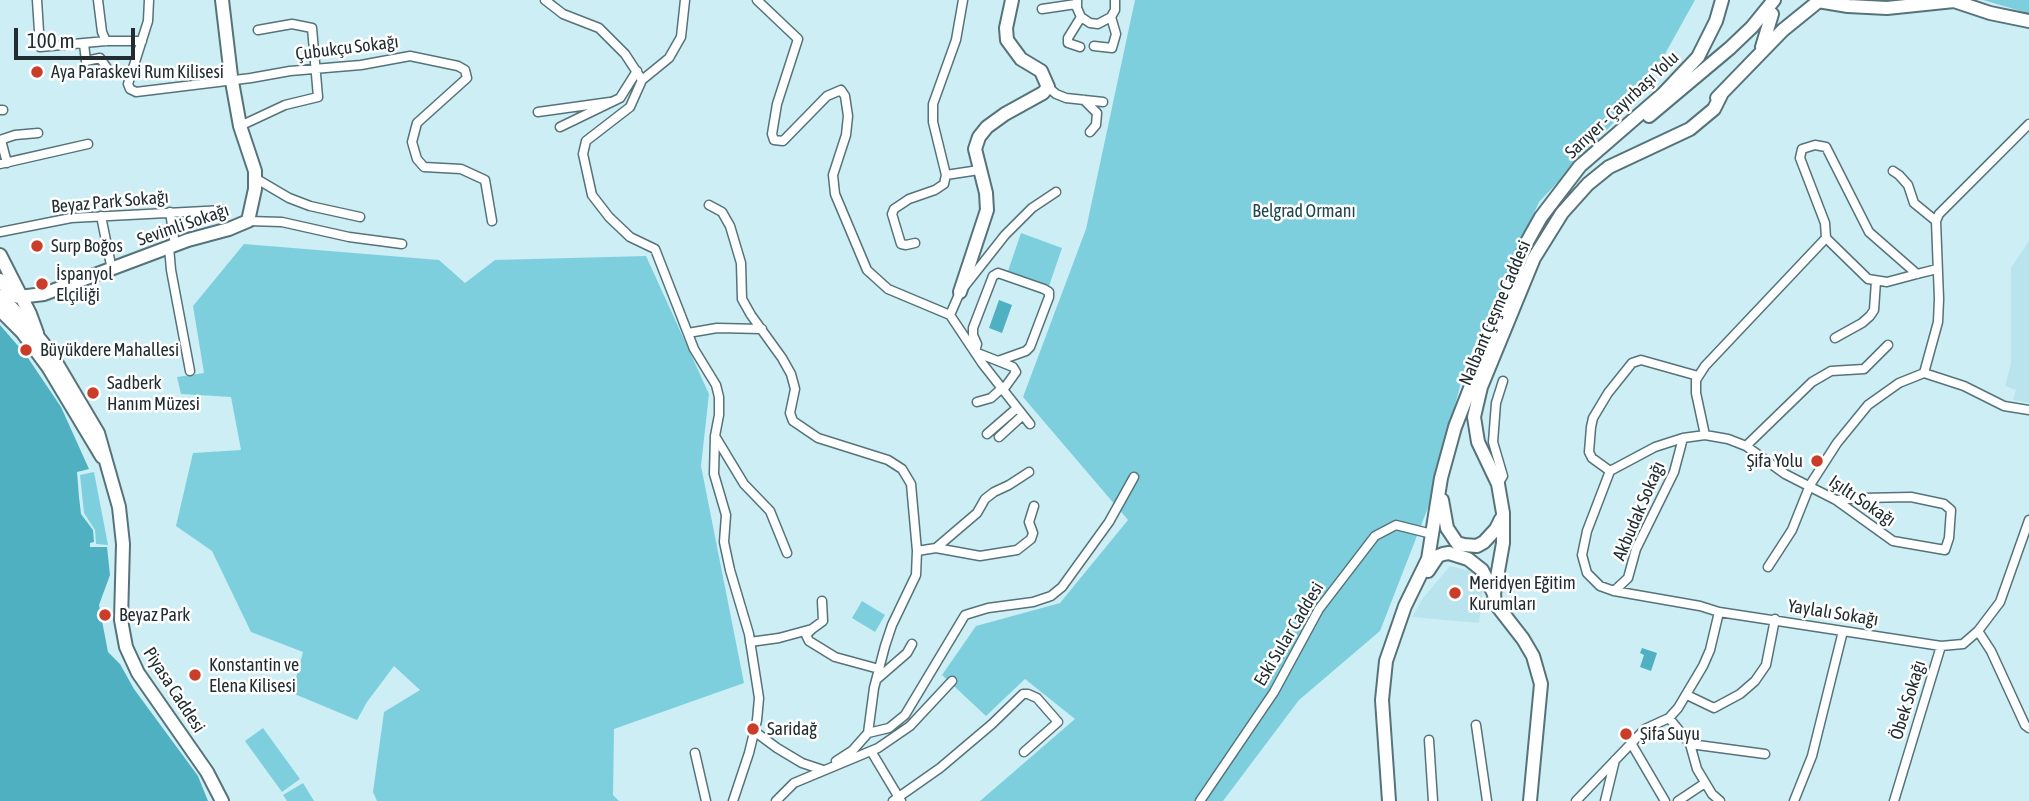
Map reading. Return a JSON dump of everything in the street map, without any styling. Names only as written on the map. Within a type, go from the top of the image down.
[{"type":"main road","points":[[222,0],[240,126],[255,171],[255,189],[248,221]]},
{"type":"main road","points":[[960,292],[987,210],[986,193],[975,149],[979,137],[1005,114],[1043,93],[1048,87],[1041,71],[1021,59],[1007,40],[1006,29],[1012,0]]},
{"type":"main road","name":"Sarıyer - Çayırbaşı Yolu","points":[[1416,586],[1428,559],[1447,453],[1455,427],[1527,242],[1541,217],[1580,166],[1678,80],[1698,57],[1716,21],[1722,0]]},
{"type":"main road","points":[[1616,135],[1643,121],[1730,48],[1774,0]]},
{"type":"main road","points":[[1819,1],[1887,8],[1954,1],[1990,13],[2029,21]]},
{"type":"main road","name":"Nalbant Çeşme Caddesi","points":[[1494,594],[1503,543],[1503,513],[1498,484],[1478,442],[1474,417],[1488,369],[1534,258],[1562,213],[1588,184],[1609,167],[1674,137],[1722,93],[1761,51],[1819,1]]},
{"type":"main road","points":[[1761,51],[1772,14]]},
{"type":"main road","name":"Sevimli Sokağı","points":[[22,298],[44,294],[248,221]]},
{"type":"main road","points":[[0,256],[38,337]]},
{"type":"main road","points":[[0,280],[13,295],[22,298]]},
{"type":"main road","points":[[0,296],[38,337]]},
{"type":"main road","name":"Piyasa Caddesi","points":[[0,310],[22,332],[48,367],[108,466]]},
{"type":"main road","name":"Piyasa Caddesi","points":[[38,337],[60,367],[93,422],[106,454],[121,523],[121,620],[126,647],[138,673],[199,761],[222,801]]},
{"type":"main road","points":[[1440,489],[1447,528],[1457,542],[1464,545],[1477,546],[1489,537],[1503,513]]},
{"type":"main road","points":[[1389,801],[1382,682],[1386,661],[1405,606],[1416,586],[1438,556],[1449,553],[1475,564],[1482,570],[1498,609],[1523,639],[1532,656],[1541,684],[1530,801]]},
{"type":"street","points":[[37,0],[40,47],[106,41],[142,41],[148,22],[149,0]]},
{"type":"street","points":[[98,0],[102,32],[106,41]]},
{"type":"street","points":[[545,0],[563,14],[599,28],[625,54],[642,80]]},
{"type":"street","points":[[685,0],[681,37],[669,58],[642,80],[629,107],[586,141],[583,154],[592,195],[609,217],[630,237],[655,250],[694,349],[716,384],[719,415],[715,436],[714,474],[726,515],[724,542],[750,642],[759,698],[754,731],[733,801]]},
{"type":"street","points":[[757,0],[798,39],[777,104],[772,134],[774,140],[783,141],[827,96],[841,90],[845,96],[848,116],[846,135],[833,175],[835,194],[867,270],[888,289],[950,315],[1030,424]]},
{"type":"street","points":[[915,243],[901,244],[892,214],[894,209],[909,199],[944,184],[946,175],[933,122],[933,104],[956,40],[963,0]]},
{"type":"street","points":[[1042,9],[1077,2],[1081,17],[1090,23],[1098,24],[1111,17],[1115,10],[1115,0]]},
{"type":"street","points":[[1080,47],[1068,43],[1068,38],[1081,17]]},
{"type":"street","points":[[1094,46],[1112,48],[1116,34],[1111,17]]},
{"type":"street","points":[[240,126],[285,105],[318,97],[312,28],[292,24],[258,30]]},
{"type":"street","name":"Çubukçu Sokağı","points":[[142,41],[128,84],[130,89],[140,92],[361,65],[410,56],[466,70],[467,78],[417,123],[412,142],[417,159],[424,167],[461,169],[485,180],[492,221]]},
{"type":"street","points":[[84,44],[86,61],[100,58],[109,72]]},
{"type":"street","points":[[560,127],[620,98],[637,71]]},
{"type":"street","points":[[1048,87],[1056,94],[1103,102]]},
{"type":"street","points":[[1084,100],[1097,113],[1096,125],[1090,132]]},
{"type":"street","points":[[538,112],[613,102]]},
{"type":"street","points":[[1924,373],[1938,322],[1936,221],[1939,214],[2029,124]]},
{"type":"street","points":[[38,133],[15,135],[1,140],[4,163],[88,144]]},
{"type":"street","points":[[1917,274],[1869,232],[1826,147],[1815,145],[1802,149],[1800,158],[1825,223],[1826,238],[1868,279],[1887,282],[1937,269]]},
{"type":"street","points":[[946,175],[979,170]]},
{"type":"street","points":[[1894,171],[1908,185],[1914,203],[1936,221]]},
{"type":"street","points":[[255,178],[289,198],[310,206],[360,217]]},
{"type":"street","points":[[950,315],[960,292],[1005,235],[1032,208],[1056,192]]},
{"type":"street","points":[[709,205],[722,212],[730,226],[741,263],[742,299],[791,374],[794,389],[791,417],[806,432],[895,464],[907,474],[912,490],[917,551],[916,575],[892,625],[879,669],[868,733],[853,750],[823,770],[802,764],[754,731]]},
{"type":"street","name":"Beyaz Park Sokağı","points":[[0,232],[71,218],[224,210]]},
{"type":"street","points":[[170,212],[171,270],[190,370]]},
{"type":"street","points":[[101,216],[112,270]]},
{"type":"street","name":"Sevimli Sokağı","points":[[248,221],[282,222],[349,237],[402,244]]},
{"type":"street","points":[[1614,590],[1600,586],[1587,573],[1582,555],[1587,531],[1610,471],[1655,447],[1705,435],[1696,393],[1698,376],[1826,238]]},
{"type":"street","points":[[975,352],[978,344],[973,328],[993,276],[998,272],[1049,292],[1030,347],[998,361]]},
{"type":"street","points":[[1835,338],[1870,316],[1874,310],[1876,281]]},
{"type":"street","points":[[688,333],[717,328],[762,329]]},
{"type":"street","points":[[1746,446],[1812,382],[1831,371],[1864,369],[1888,345]]},
{"type":"street","points":[[975,352],[1013,367],[1016,372],[991,398],[977,402]]},
{"type":"street","points":[[1610,471],[1589,453],[1593,418],[1608,393],[1632,363],[1641,360],[1698,376]]},
{"type":"street","points":[[1768,567],[1792,530],[1810,485],[1837,443],[1868,405],[1899,383],[1924,373],[1964,386],[2004,406],[2029,410]]},
{"type":"street","points":[[1498,484],[1503,476],[1493,442],[1496,403],[1503,381]]},
{"type":"street","points":[[987,435],[1020,412]]},
{"type":"street","points":[[999,437],[1020,412]]},
{"type":"street","name":"Işıltı Sokağı","points":[[1705,435],[1746,446],[1785,474],[1836,500],[1893,541],[1945,550],[1949,538],[1951,510],[1944,504],[1911,497],[1836,500]]},
{"type":"street","points":[[715,436],[744,484],[770,510],[787,553]]},
{"type":"street","name":"Akbudak Sokağı","points":[[1614,590],[1628,578],[1636,549],[1674,472],[1684,438]]},
{"type":"street","points":[[936,548],[977,513],[985,499],[1029,472]]},
{"type":"street","points":[[868,733],[890,728],[905,715],[965,615],[988,608],[1033,602],[1051,596],[1062,587],[1109,522],[1134,477]]},
{"type":"street","points":[[917,551],[936,548],[980,556],[1017,550],[1031,539],[1033,533],[1029,522],[1034,506]]},
{"type":"street","name":"Öbek Sokağı","points":[[1894,801],[1941,646],[1963,644],[1978,631],[2000,602],[2029,520]]},
{"type":"street","name":"Eski Sular Caddesi","points":[[1200,801],[1274,692],[1319,609],[1374,536],[1396,525],[1432,534]]},
{"type":"street","name":"Yaylalı Sokağı","points":[[1614,590],[1700,606],[1718,612],[1941,646]]},
{"type":"street","points":[[822,601],[823,621],[806,635],[809,641],[835,657],[879,669]]},
{"type":"street","points":[[1576,801],[1645,729],[1669,718],[1687,695],[1710,650],[1718,612]]},
{"type":"street","points":[[1687,695],[1714,708],[1740,694],[1755,681],[1766,665],[1774,619]]},
{"type":"street","points":[[750,642],[812,629]]},
{"type":"street","points":[[1794,801],[1812,756],[1843,631]]},
{"type":"street","points":[[1978,631],[1991,651],[2025,725],[2029,728]]},
{"type":"street","points":[[877,679],[907,653],[912,644]]},
{"type":"street","points":[[776,801],[794,783],[871,751],[910,726],[952,681]]},
{"type":"street","points":[[871,751],[898,800],[951,759],[1023,694],[1028,694],[1037,698],[1058,722],[1024,752]]},
{"type":"street","points":[[1669,718],[1690,744],[1697,769],[1712,794],[1720,801]]},
{"type":"street","points":[[1476,726],[1488,801]]},
{"type":"street","points":[[1421,801],[1432,800],[1429,740]]},
{"type":"street","points":[[1631,743],[1665,801]]},
{"type":"street","points":[[1690,744],[1765,754]]},
{"type":"street","points":[[695,753],[706,801]]},
{"type":"street","points":[[1605,801],[1615,758]]},
{"type":"street","points":[[1678,801],[1705,783]]},
{"type":"shaded area","points":[[2029,241],[2029,403],[2013,400],[2016,390],[2005,386],[2011,364],[2011,268]]},
{"type":"shaded area","points":[[999,300],[1012,305],[1002,333],[989,328]]},
{"type":"shaded area","points":[[0,325],[26,355],[61,407],[89,469],[77,472],[79,497],[81,514],[93,530],[94,542],[90,543],[90,547],[107,547],[110,575],[99,605],[108,652],[120,664],[134,689],[198,776],[208,801],[0,801]]},
{"type":"shaded area","name":"Meridyen Eğitim Kurumları","points":[[1450,566],[1475,572],[1483,588],[1479,623],[1412,617],[1423,598]]},
{"type":"shaded area","points":[[1642,648],[1657,653],[1651,671],[1640,667],[1644,655],[1640,653]]},
{"type":"green space","name":"Belgrad Ormanı","points":[[1135,0],[1695,0],[1646,88],[1539,202],[1465,367],[1429,505],[1380,631],[1299,700],[1223,801],[980,801],[1075,719],[1025,679],[986,716],[942,675],[976,626],[1060,603],[1128,520],[1023,397],[1086,229]]},
{"type":"green space","points":[[1983,0],[2029,0],[2029,13],[2024,12]]},
{"type":"green space","points":[[1021,233],[1062,248],[1048,289],[1007,274]]},
{"type":"green space","points":[[244,244],[439,260],[465,283],[495,260],[646,256],[709,394],[701,466],[744,683],[614,729],[613,795],[619,801],[377,801],[373,792],[384,712],[420,690],[394,666],[357,720],[292,693],[303,652],[251,632],[212,551],[176,526],[193,453],[241,450],[231,397],[181,394],[177,377],[204,373],[193,306]]},
{"type":"green space","points":[[94,472],[108,545],[96,544],[95,530],[84,513],[80,475]]},
{"type":"green space","points":[[862,601],[885,615],[875,632],[852,618]]},
{"type":"green space","points":[[263,728],[300,779],[282,792],[245,741]]},
{"type":"green space","points":[[303,783],[314,801],[287,801],[283,795]]},
{"type":"place","name":"Aya Paraskevi Rum Kilisesi","points":[[37,72]]},
{"type":"place","name":"Surp Boğos","points":[[37,246]]},
{"type":"place","name":"İspanyol Elçiliği","points":[[42,284]]},
{"type":"place","name":"Büyükdere Mahallesi","points":[[26,350]]},
{"type":"place","name":"Sadberk Hanım Müzesi","points":[[93,393]]},
{"type":"place","name":"Şifa Yolu","points":[[1817,461]]},
{"type":"place","name":"Meridyen Eğitim Kurumları","points":[[1455,593]]},
{"type":"place","name":"Beyaz Park","points":[[105,615]]},
{"type":"place","name":"Konstantin ve Elena Kilisesi","points":[[195,675]]},
{"type":"place","name":"Saridağ","points":[[753,729]]},
{"type":"place","name":"Şifa Suyu","points":[[1626,734]]}]
